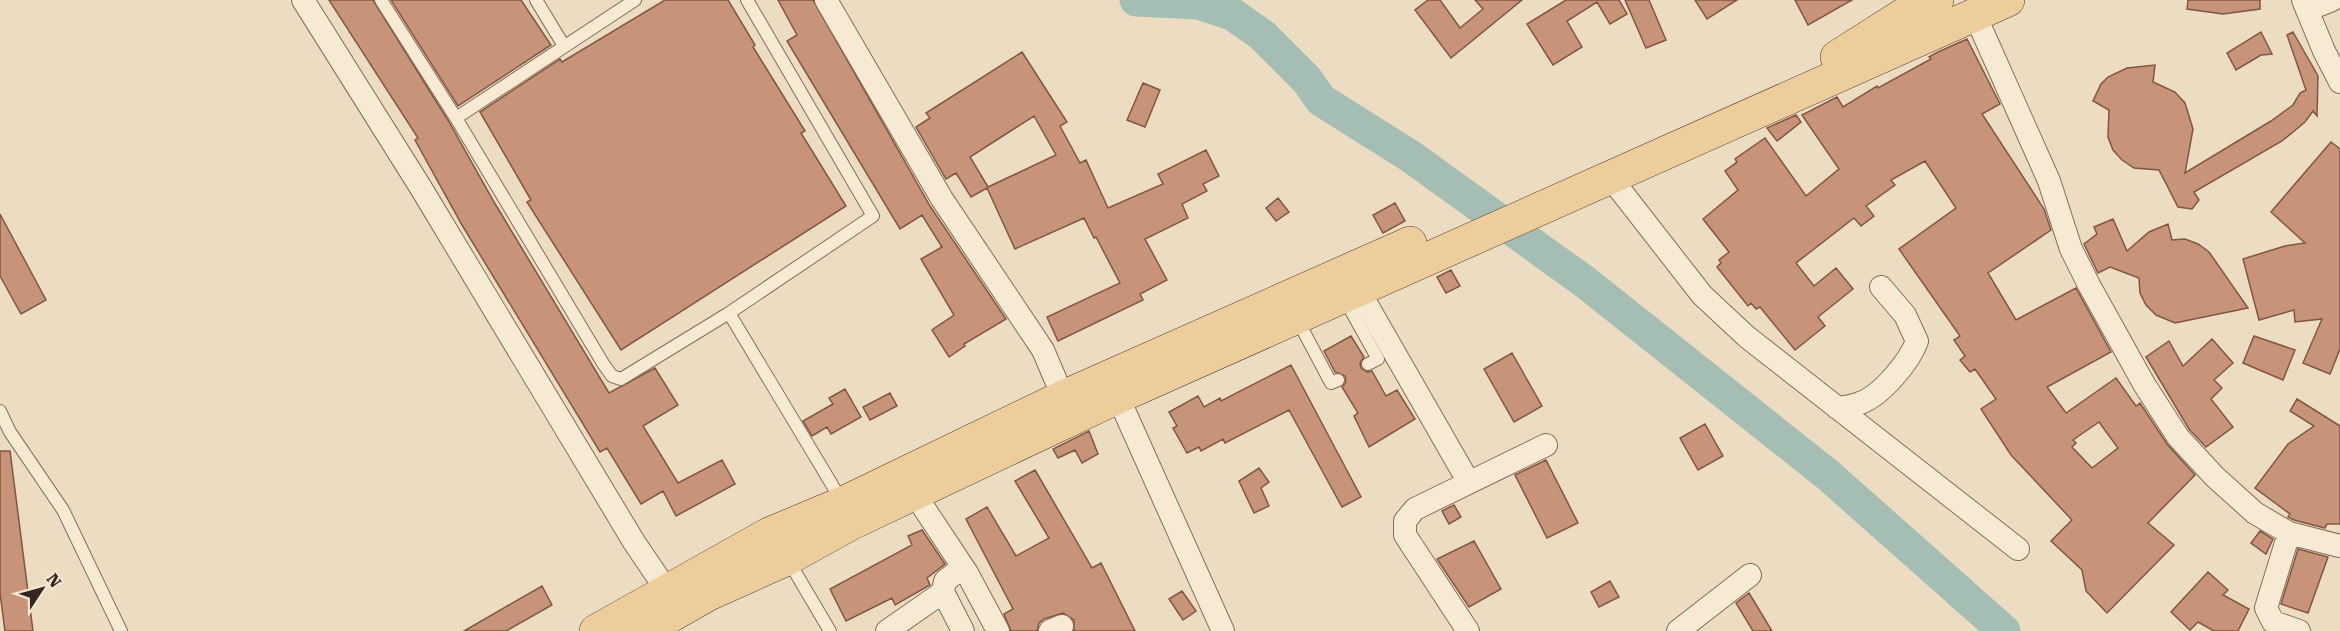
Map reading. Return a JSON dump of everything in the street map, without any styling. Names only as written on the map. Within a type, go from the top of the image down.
[{"type":"main road","points":[[1507,213],[1610,177],[1920,12],[1975,15],[2008,0]]},
{"type":"main road","points":[[596,631],[674,601],[709,594],[787,559],[848,513],[1063,397],[1507,213],[1849,52],[1920,12]]},
{"type":"main road","points":[[644,631],[674,601],[769,534],[914,493],[1118,397],[1352,294],[1475,227]]},
{"type":"street","points":[[303,0],[421,188],[634,542],[674,601]]},
{"type":"street","points":[[826,0],[942,199],[1043,350],[1063,397]]},
{"type":"street","points":[[2332,0],[2305,5],[2340,82]]},
{"type":"street","points":[[1975,15],[2049,181],[2071,249],[2144,384],[2178,437],[2215,477],[2255,513],[2289,533],[2340,546]]},
{"type":"street","points":[[1610,177],[1702,294],[1747,337],[2018,549]]},
{"type":"street","points":[[1837,408],[1863,403],[1888,382],[1912,357],[1917,341],[1905,315],[1881,287]]},
{"type":"street","points":[[1352,294],[1468,481]]},
{"type":"street","points":[[1118,397],[1224,631]]},
{"type":"street","points":[[1468,631],[1404,535],[1405,521],[1415,509],[1468,481],[1546,445]]},
{"type":"street","points":[[914,493],[963,567],[998,631]]},
{"type":"street","points":[[2289,533],[2266,608],[2273,622],[2299,631]]},
{"type":"street","points":[[963,567],[945,581],[943,592],[963,631]]},
{"type":"street","points":[[1678,631],[1750,575]]},
{"type":"street","points":[[887,631],[943,592]]},
{"type":"lane","points":[[381,0],[456,118],[612,376],[621,379],[729,313],[873,216],[747,0]]},
{"type":"lane","points":[[536,0],[564,46]]},
{"type":"lane","points":[[456,118],[635,0]]},
{"type":"lane","points":[[1352,294],[1378,359],[1368,364]]},
{"type":"lane","points":[[729,313],[848,513]]},
{"type":"lane","points":[[1297,319],[1331,383],[1338,380]]},
{"type":"lane","points":[[0,411],[9,432],[63,510],[121,631]]},
{"type":"lane","points":[[787,559],[830,631]]},
{"type":"building","points":[[329,0],[373,0],[449,122],[494,202],[609,393],[655,368],[678,405],[643,426],[678,483],[722,460],[735,484],[676,516],[663,491],[641,504],[607,448],[600,452],[462,225],[415,140],[418,138]]},
{"type":"building","points":[[391,0],[521,0],[551,45],[458,106]]},
{"type":"building","points":[[665,0],[728,0],[755,45],[753,47],[805,131],[801,133],[846,206],[621,350],[527,202],[531,200],[480,112],[560,59],[562,62]]},
{"type":"building","points":[[778,0],[813,0],[930,206],[1006,319],[964,344],[965,346],[949,357],[932,330],[954,315],[921,259],[942,247],[922,215],[900,229],[787,41],[797,35]]},
{"type":"building","points":[[1428,0],[1440,0],[1460,28],[1483,9],[1475,0],[1522,0],[1451,58],[1415,10]]},
{"type":"building","points":[[1566,0],[1619,0],[1627,14],[1610,24],[1597,2],[1567,21],[1582,47],[1553,65],[1527,24]]},
{"type":"building","points":[[1625,0],[1649,0],[1666,40],[1646,48]]},
{"type":"building","points":[[1695,0],[1737,0],[1707,19]]},
{"type":"building","points":[[1795,0],[1852,0],[1808,25]]},
{"type":"building","points":[[2188,0],[2260,0],[2260,9],[2223,14],[2187,9]]},
{"type":"building","points":[[2261,32],[2272,54],[2261,55],[2236,70],[2227,53]]},
{"type":"building","points":[[2293,32],[2318,76],[2317,116],[2313,111],[2305,122],[2282,141],[2194,192],[2199,200],[2192,209],[2178,207],[2159,170],[2134,168],[2113,150],[2108,137],[2109,110],[2093,101],[2101,84],[2108,77],[2127,68],[2155,65],[2153,82],[2175,92],[2185,103],[2193,129],[2185,173],[2271,121],[2293,105],[2300,93],[2306,90],[2287,35]]},
{"type":"building","points":[[1967,39],[2000,104],[1982,114],[2044,209],[2051,230],[1988,273],[2016,320],[2076,288],[2111,352],[2047,387],[2066,413],[2116,378],[2136,406],[2140,403],[2167,444],[2195,475],[2148,523],[2174,545],[2107,613],[2086,591],[2082,570],[2051,541],[2072,520],[2011,455],[1981,409],[1996,399],[1975,369],[1970,372],[1960,360],[1965,356],[1954,340],[1960,336],[1899,249],[1956,208],[1925,161],[1891,180],[1895,185],[1866,206],[1874,216],[1861,226],[1854,218],[1796,263],[1814,286],[1836,268],[1853,289],[1818,317],[1825,326],[1795,350],[1760,307],[1756,309],[1751,303],[1748,306],[1717,267],[1721,263],[1719,260],[1729,252],[1703,219],[1738,190],[1725,171],[1737,162],[1735,159],[1765,138],[1806,196],[1839,169],[1802,115],[1837,97],[1843,107],[1877,86],[1878,88],[1931,59],[1929,57]],"holes":[[[2099,422],[2118,448],[2092,468],[2072,447],[2076,443],[2073,440]]]},
{"type":"building","points":[[1022,52],[1067,122],[1060,126],[1080,163],[1086,160],[1108,208],[1163,184],[1158,174],[1206,150],[1219,176],[1203,184],[1207,191],[1182,204],[1188,218],[1145,239],[1167,280],[1140,294],[1143,300],[1058,341],[1047,317],[1120,283],[1096,237],[1094,238],[1084,218],[1015,249],[987,188],[971,197],[956,173],[946,179],[916,127],[930,118],[926,113]],"holes":[[[1034,116],[1056,155],[988,187],[970,157]]]},
{"type":"building","points":[[1143,83],[1160,90],[1145,127],[1127,120]]},
{"type":"building","points":[[1796,115],[1801,122],[1777,141],[1767,128]]},
{"type":"building","points":[[2331,142],[2340,149],[2340,349],[2330,374],[2303,363],[2322,319],[2295,322],[2294,310],[2259,320],[2243,259],[2285,246],[2305,243],[2271,212]]},
{"type":"building","points":[[1278,198],[1289,212],[1276,221],[1266,208]]},
{"type":"building","points":[[1395,203],[1405,221],[1383,233],[1373,215]]},
{"type":"building","points":[[0,214],[46,300],[21,314],[0,276]]},
{"type":"building","points":[[2113,219],[2127,251],[2149,232],[2168,224],[2172,240],[2185,239],[2209,252],[2248,308],[2175,323],[2156,315],[2146,305],[2140,293],[2139,278],[2110,267],[2098,273],[2084,244],[2097,234],[2094,227]]},
{"type":"building","points":[[1451,270],[1460,286],[1446,293],[1437,277]]},
{"type":"building","points":[[1351,336],[1364,357],[1360,363],[1361,368],[1367,372],[1372,371],[1386,396],[1397,390],[1415,419],[1369,447],[1354,416],[1358,413],[1342,387],[1346,382],[1345,376],[1335,372],[1324,351]]},
{"type":"building","points":[[2254,336],[2295,350],[2283,380],[2243,363]]},
{"type":"building","points":[[2212,339],[2233,363],[2214,380],[2222,388],[2211,399],[2233,427],[2206,447],[2189,429],[2146,357],[2169,341],[2183,366]]},
{"type":"building","points":[[1512,353],[1542,406],[1514,422],[1484,369]]},
{"type":"building","points":[[1291,365],[1361,497],[1342,507],[1289,410],[1225,443],[1223,439],[1201,451],[1199,447],[1187,453],[1173,428],[1177,426],[1169,412],[1198,396],[1204,407],[1220,398],[1221,401]]},
{"type":"building","points":[[845,389],[861,417],[831,434],[827,427],[812,436],[803,421],[833,404],[829,398]]},
{"type":"building","points":[[890,393],[897,406],[870,420],[863,407]]},
{"type":"building","points":[[2297,399],[2340,426],[2340,524],[2327,524],[2325,528],[2294,520],[2288,517],[2290,514],[2255,488],[2288,444],[2314,426],[2290,411]]},
{"type":"building","points":[[1705,424],[1723,456],[1698,470],[1680,438]]},
{"type":"building","points":[[1089,431],[1098,454],[1082,463],[1075,450],[1058,458],[1053,449]]},
{"type":"building","points":[[0,451],[10,451],[33,631],[5,631],[0,593]]},
{"type":"building","points":[[1546,460],[1578,523],[1547,538],[1515,475]]},
{"type":"building","points":[[1259,468],[1269,482],[1261,488],[1269,506],[1254,513],[1239,481]]},
{"type":"building","points":[[1035,470],[1092,568],[1101,563],[1135,631],[1074,631],[1074,620],[1063,613],[1044,619],[1039,623],[1037,631],[1011,631],[1004,614],[1013,609],[966,519],[987,507],[1016,556],[1049,538],[1015,481]]},
{"type":"building","points":[[1454,505],[1461,517],[1449,524],[1442,511]]},
{"type":"building","points":[[922,530],[945,564],[927,578],[930,585],[895,605],[892,598],[846,621],[830,589],[912,545],[908,536]]},
{"type":"building","points":[[2260,531],[2273,539],[2266,554],[2251,543]]},
{"type":"building","points":[[1474,541],[1501,589],[1469,607],[1437,559]]},
{"type":"building","points":[[2298,549],[2328,557],[2308,613],[2281,604]]},
{"type":"building","points":[[2208,572],[2228,590],[2223,595],[2249,609],[2238,631],[2214,631],[2198,622],[2190,630],[2171,612]]},
{"type":"building","points":[[1610,581],[1619,597],[1599,607],[1591,592]]},
{"type":"building","points":[[542,586],[552,605],[506,631],[464,631]]},
{"type":"building","points":[[1182,591],[1196,611],[1183,620],[1169,599]]},
{"type":"building","points":[[1749,593],[1772,631],[1753,631],[1736,603]]},
{"type":"waterway","points":[[1136,0],[1199,3],[1232,14],[1262,35],[1307,80],[1321,100],[1410,156],[1585,282],[1828,475],[2004,631]]}]
